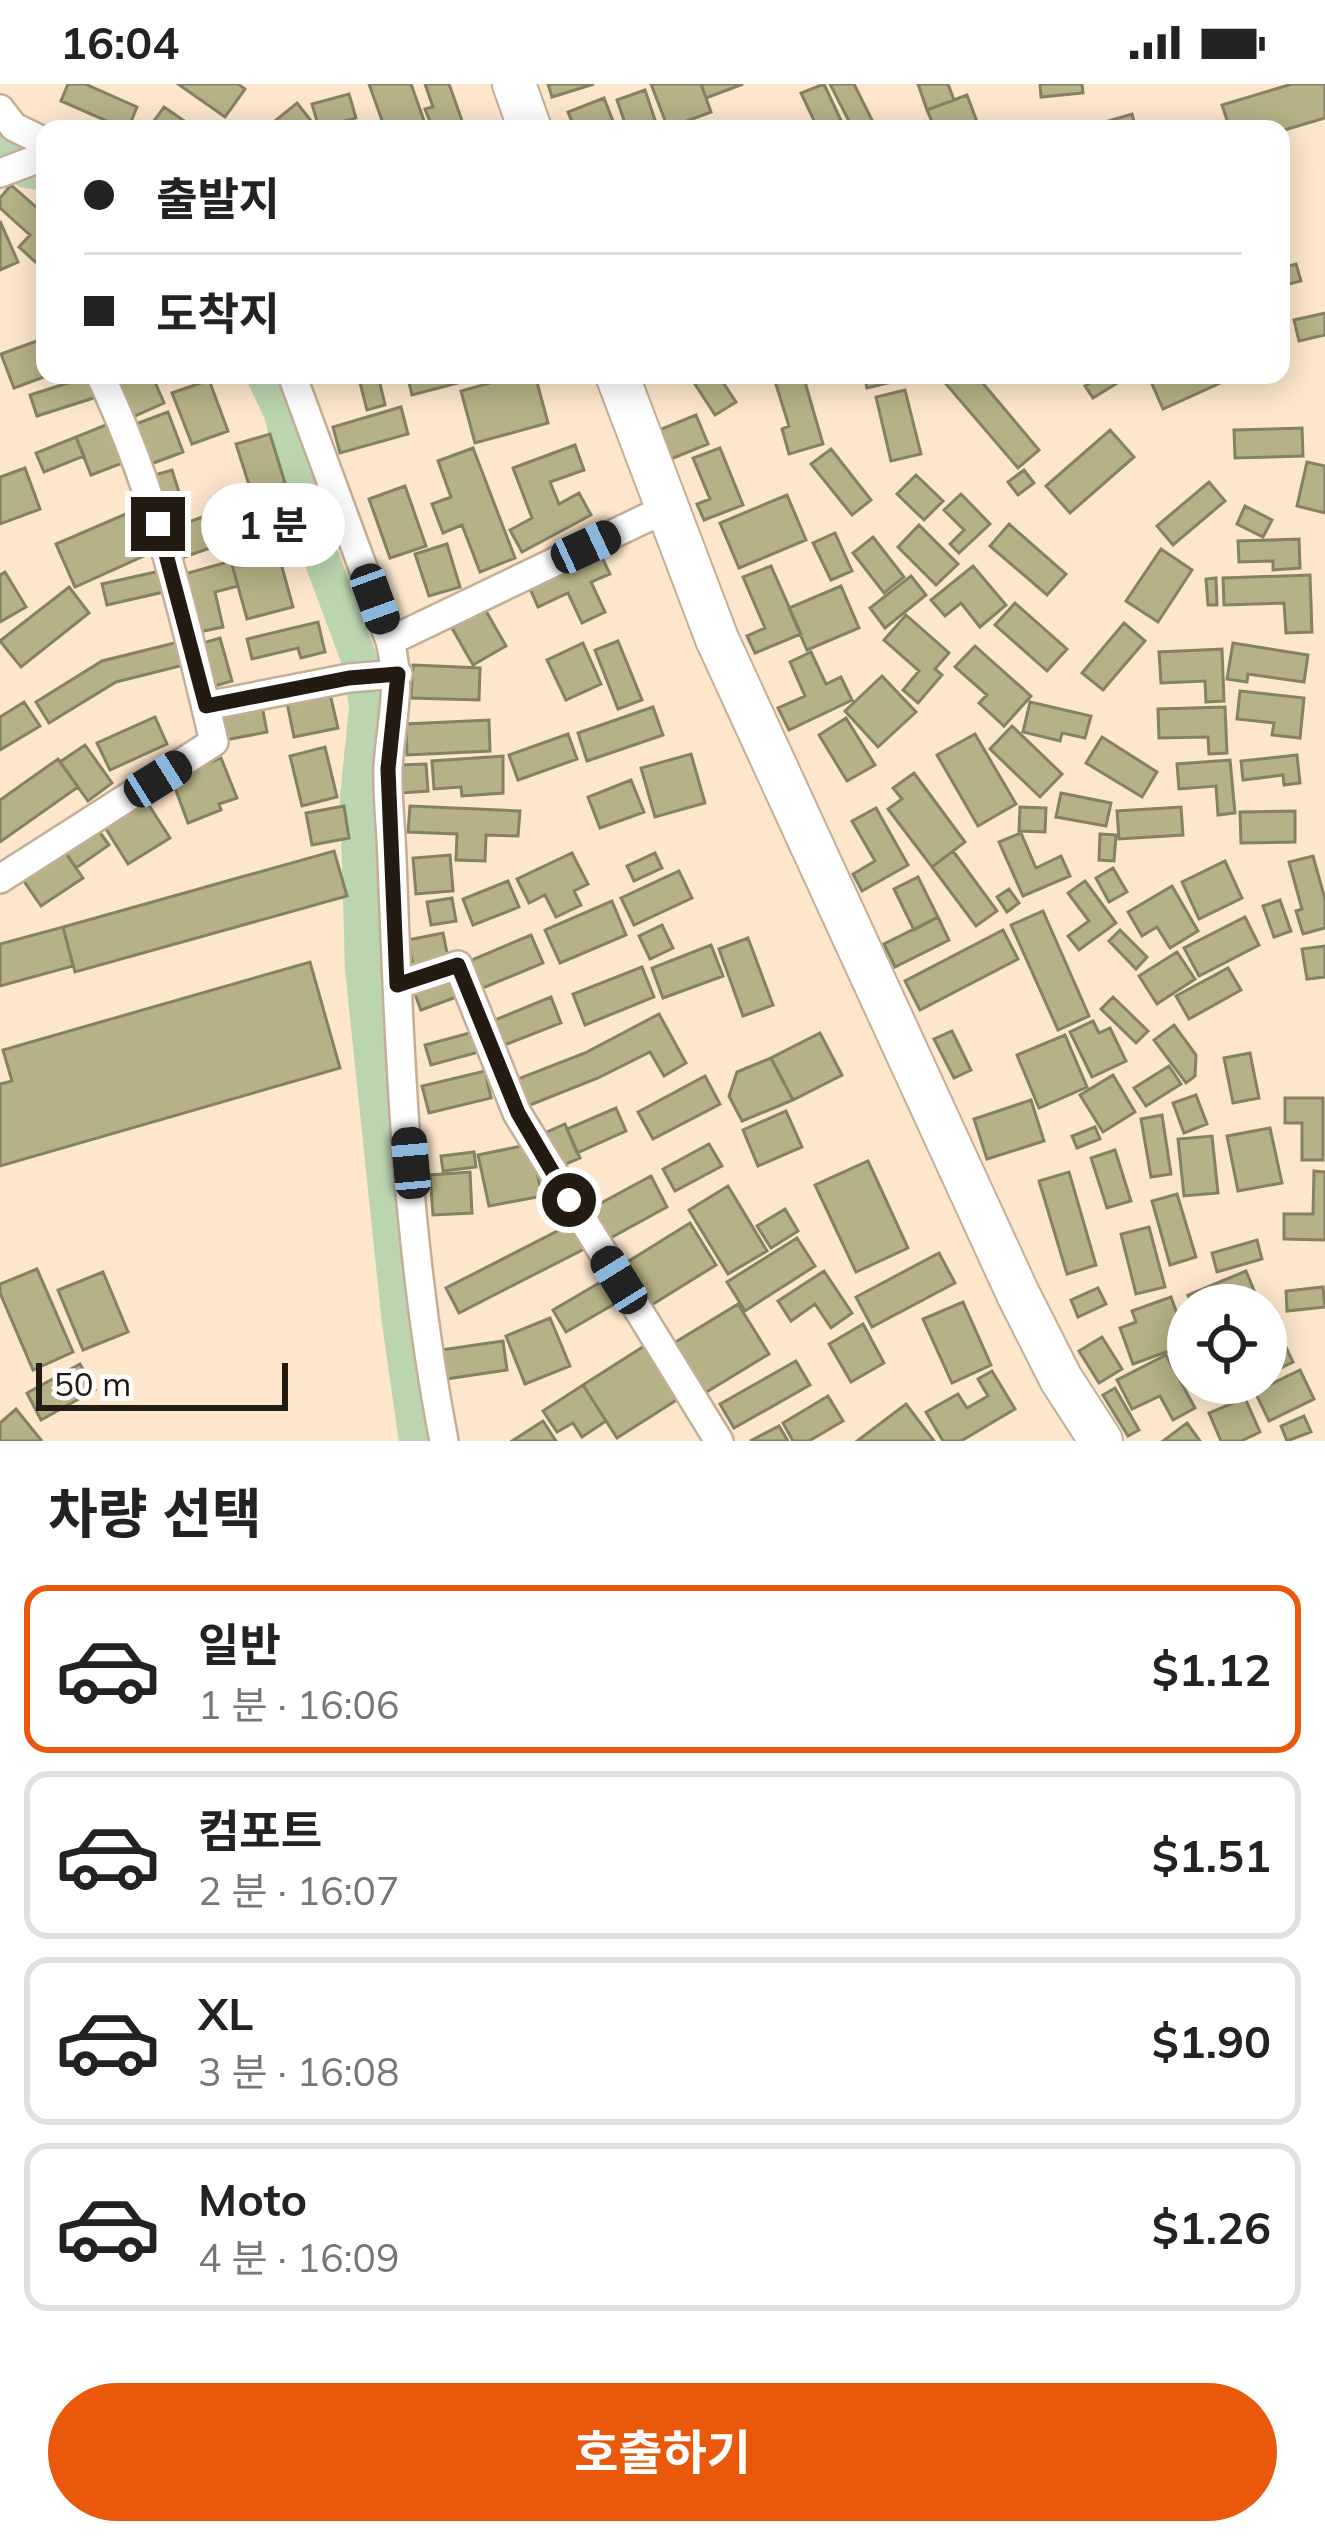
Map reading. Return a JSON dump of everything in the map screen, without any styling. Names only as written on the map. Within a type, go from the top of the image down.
[{"type":"main road","points":[[514,84],[527,120]]},
{"type":"main road","points":[[620,384],[717,639],[1018,1294],[1061,1379],[1101,1441]]},
{"type":"street","points":[[0,109],[36,146]]},
{"type":"street","points":[[3,173],[36,156]]},
{"type":"street","points":[[0,879],[214,742],[158,524],[104,384]]},
{"type":"street","points":[[295,384],[390,640],[388,769],[397,985],[414,1208],[434,1388],[445,1441]]},
{"type":"street","points":[[390,640],[665,509]]},
{"type":"street","points":[[206,706],[389,674]]},
{"type":"street","points":[[397,985],[458,965],[518,1113],[719,1441]]},
{"type":"building","points":[[68,84],[85,84],[137,107],[132,120],[105,120],[61,101]]},
{"type":"building","points":[[178,84],[238,84],[245,89],[225,117]]},
{"type":"building","points":[[369,84],[411,84],[424,120],[382,120]]},
{"type":"building","points":[[425,84],[449,84],[462,120],[429,120],[425,109],[433,107]]},
{"type":"building","points":[[548,84],[594,84],[552,97]]},
{"type":"building","points":[[651,84],[701,84],[711,112],[690,120],[665,120]]},
{"type":"building","points":[[701,84],[743,84],[706,98]]},
{"type":"building","points":[[824,84],[841,120],[814,120],[801,93]]},
{"type":"building","points":[[830,84],[854,84],[872,120],[848,120]]},
{"type":"building","points":[[918,84],[948,84],[954,100],[927,110]]},
{"type":"building","points":[[1040,84],[1082,84],[1083,93],[1041,97]]},
{"type":"building","points":[[1292,84],[1325,84],[1325,118],[1290,128],[1290,120],[1227,120],[1222,105]]},
{"type":"building","points":[[645,90],[655,120],[624,120],[617,100]]},
{"type":"building","points":[[349,94],[356,118],[317,120],[312,104]]},
{"type":"building","points":[[967,95],[976,120],[931,120],[927,110]]},
{"type":"building","points":[[604,98],[613,120],[571,120],[568,112]]},
{"type":"building","points":[[297,103],[310,120],[276,120]]},
{"type":"building","points":[[164,107],[183,120],[155,120]]},
{"type":"building","points":[[11,185],[36,207],[36,263],[19,247],[30,235],[0,208],[0,198]]},
{"type":"building","points":[[0,221],[18,262],[0,270]]},
{"type":"building","points":[[1296,264],[1301,281],[1290,284],[1290,266]]},
{"type":"building","points":[[1325,313],[1325,335],[1299,341],[1294,320]]},
{"type":"building","points":[[36,341],[36,380],[14,388],[1,354]]},
{"type":"building","points":[[65,384],[96,384],[100,396],[37,416],[30,395]]},
{"type":"building","points":[[110,384],[156,384],[164,403],[126,420]]},
{"type":"building","points":[[210,384],[228,431],[192,444],[172,393]]},
{"type":"building","points":[[360,384],[380,384],[385,405],[367,410]]},
{"type":"building","points":[[409,384],[454,384],[412,395]]},
{"type":"building","points":[[486,384],[537,384],[548,423],[475,443],[461,391]]},
{"type":"building","points":[[695,384],[724,384],[736,402],[715,415]]},
{"type":"building","points":[[776,384],[806,384],[823,444],[789,454],[782,429],[789,426]]},
{"type":"building","points":[[946,384],[984,384],[1039,450],[1018,468]]},
{"type":"building","points":[[1088,384],[1116,384],[1093,398]]},
{"type":"building","points":[[1152,384],[1218,384],[1163,409]]},
{"type":"building","points":[[905,390],[921,454],[891,461],[876,397]]},
{"type":"building","points":[[401,407],[408,434],[340,453],[333,427]]},
{"type":"building","points":[[168,412],[183,452],[143,467],[128,427]]},
{"type":"building","points":[[696,415],[708,444],[671,459],[659,430]]},
{"type":"building","points":[[113,422],[128,461],[91,475],[76,437]]},
{"type":"building","points":[[1302,428],[1303,456],[1235,458],[1234,430]]},
{"type":"building","points":[[1110,430],[1134,457],[1070,513],[1046,486]]},
{"type":"building","points":[[270,434],[285,483],[252,494],[236,444]]},
{"type":"building","points":[[76,437],[84,456],[44,472],[36,453]]},
{"type":"building","points":[[575,445],[584,470],[550,482],[559,504],[579,493],[591,515],[522,552],[510,530],[532,518],[513,468]]},
{"type":"building","points":[[473,448],[515,558],[480,572],[462,525],[443,533],[432,504],[451,497],[438,461]]},
{"type":"building","points":[[720,448],[743,505],[704,520],[697,504],[710,499],[693,458]]},
{"type":"building","points":[[831,449],[871,500],[852,515],[811,464]]},
{"type":"building","points":[[1307,462],[1325,466],[1325,513],[1297,506]]},
{"type":"building","points":[[25,468],[40,509],[0,524],[0,477]]},
{"type":"building","points":[[172,470],[186,514],[166,521],[151,476]]},
{"type":"building","points":[[1024,470],[1034,483],[1018,495],[1008,482]]},
{"type":"building","points":[[916,475],[943,501],[924,520],[897,494]]},
{"type":"building","points":[[1209,482],[1225,501],[1173,545],[1157,526]]},
{"type":"building","points":[[405,486],[426,546],[390,558],[369,499]]},
{"type":"building","points":[[961,494],[990,524],[959,553],[950,544],[964,530],[944,510]]},
{"type":"building","points":[[787,495],[806,540],[739,568],[720,523]]},
{"type":"building","points":[[287,497],[300,537],[267,548],[254,508]]},
{"type":"building","points":[[1245,506],[1272,520],[1263,537],[1237,524]]},
{"type":"building","points":[[128,513],[146,555],[75,587],[56,544]]},
{"type":"building","points":[[211,514],[221,544],[176,560],[166,530]]},
{"type":"building","points":[[1009,524],[1066,574],[1047,595],[990,546]]},
{"type":"building","points":[[919,525],[958,564],[936,585],[898,547]]},
{"type":"building","points":[[835,533],[852,571],[831,580],[813,543]]},
{"type":"building","points":[[873,537],[904,577],[884,593],[853,553]]},
{"type":"building","points":[[1299,539],[1300,568],[1273,570],[1273,561],[1239,562],[1238,541]]},
{"type":"building","points":[[447,544],[460,587],[429,596],[415,554]]},
{"type":"building","points":[[277,549],[293,607],[247,619],[231,561]]},
{"type":"building","points":[[1161,549],[1192,570],[1158,622],[1126,601]]},
{"type":"building","points":[[599,551],[610,574],[591,582],[605,612],[582,623],[568,593],[538,607],[528,584]]},
{"type":"building","points":[[231,561],[238,586],[215,592],[223,627],[194,633],[181,575]]},
{"type":"building","points":[[771,566],[801,634],[755,653],[747,636],[765,628],[743,577]]},
{"type":"building","points":[[973,566],[1006,605],[980,627],[961,603],[945,616],[931,600]]},
{"type":"building","points":[[164,570],[168,591],[107,605],[102,584]]},
{"type":"building","points":[[5,572],[26,607],[0,622],[0,575]]},
{"type":"building","points":[[1310,575],[1312,632],[1286,633],[1284,603],[1224,605],[1223,578]]},
{"type":"building","points":[[911,576],[926,595],[885,628],[870,608]]},
{"type":"building","points":[[1216,578],[1217,605],[1208,605],[1206,579]]},
{"type":"building","points":[[841,586],[859,628],[807,650],[789,608]]},
{"type":"building","points":[[69,587],[89,613],[21,667],[0,641]]},
{"type":"building","points":[[1015,603],[1067,649],[1047,671],[995,625]]},
{"type":"building","points":[[482,604],[506,646],[473,665],[449,623]]},
{"type":"building","points":[[906,615],[949,653],[935,669],[942,675],[918,703],[903,690],[919,671],[884,640]]},
{"type":"building","points":[[318,622],[325,652],[301,658],[298,648],[252,659],[247,639]]},
{"type":"building","points":[[1124,623],[1145,641],[1103,690],[1082,673]]},
{"type":"building","points":[[220,638],[232,681],[208,688],[196,645]]},
{"type":"building","points":[[618,641],[642,700],[618,709],[595,650]]},
{"type":"building","points":[[178,642],[184,665],[116,682],[49,723],[36,702],[102,661]]},
{"type":"building","points":[[583,643],[601,684],[566,700],[547,660]]},
{"type":"building","points":[[1233,643],[1308,655],[1304,682],[1248,674],[1247,682],[1227,679]]},
{"type":"building","points":[[975,646],[1031,696],[1004,726],[979,703],[987,695],[955,667]]},
{"type":"building","points":[[1222,649],[1224,701],[1206,702],[1205,681],[1161,683],[1159,652]]},
{"type":"building","points":[[811,652],[826,684],[841,677],[852,700],[789,730],[778,708],[805,696],[790,662]]},
{"type":"building","points":[[413,665],[480,668],[479,700],[411,698]]},
{"type":"building","points":[[882,676],[916,712],[878,747],[845,711]]},
{"type":"building","points":[[1240,691],[1304,698],[1300,738],[1272,735],[1274,723],[1237,719]]},
{"type":"building","points":[[330,694],[338,728],[294,737],[287,703]]},
{"type":"building","points":[[261,700],[267,732],[220,741],[213,709]]},
{"type":"building","points":[[24,702],[40,726],[0,750],[0,717]]},
{"type":"building","points":[[1030,702],[1091,716],[1085,738],[1062,733],[1060,741],[1023,732]]},
{"type":"building","points":[[653,707],[663,735],[587,761],[578,733]]},
{"type":"building","points":[[1225,707],[1227,753],[1209,754],[1208,737],[1159,738],[1158,709]]},
{"type":"building","points":[[155,717],[167,744],[110,770],[97,743]]},
{"type":"building","points":[[846,718],[875,765],[847,781],[819,735]]},
{"type":"building","points":[[489,720],[490,751],[407,755],[406,724]]},
{"type":"building","points":[[1012,726],[1062,774],[1040,797],[990,749]]},
{"type":"building","points":[[568,734],[577,759],[518,780],[509,755]]},
{"type":"building","points":[[975,734],[1016,804],[978,826],[937,755]]},
{"type":"building","points":[[1102,737],[1157,772],[1142,797],[1086,763]]},
{"type":"building","points":[[85,745],[112,783],[88,801],[60,762]]},
{"type":"building","points":[[325,747],[337,797],[302,806],[290,756]]},
{"type":"building","points":[[691,754],[705,803],[655,817],[641,768]]},
{"type":"building","points":[[1297,755],[1300,783],[1284,785],[1283,775],[1243,780],[1241,761]]},
{"type":"building","points":[[503,756],[503,793],[462,796],[461,787],[434,789],[432,761]]},
{"type":"building","points":[[221,758],[237,798],[188,823],[171,777]]},
{"type":"building","points":[[58,759],[78,787],[0,842],[0,800]]},
{"type":"building","points":[[1230,760],[1235,813],[1218,815],[1216,786],[1179,789],[1177,764]]},
{"type":"building","points":[[426,764],[428,791],[402,793],[400,765]]},
{"type":"building","points":[[914,773],[965,842],[932,867],[888,809],[902,799],[893,788]]},
{"type":"building","points":[[631,780],[644,812],[600,828],[588,797]]},
{"type":"building","points":[[1061,793],[1111,803],[1106,826],[1056,817]]},
{"type":"building","points":[[143,796],[170,838],[128,864],[101,821]]},
{"type":"building","points":[[344,806],[349,838],[312,845],[306,813]]},
{"type":"building","points":[[410,806],[520,811],[518,836],[486,835],[485,861],[456,860],[457,834],[408,832]]},
{"type":"building","points":[[1020,807],[1046,808],[1045,832],[1019,831]]},
{"type":"building","points":[[1181,807],[1183,835],[1119,839],[1117,811]]},
{"type":"building","points":[[876,808],[908,865],[862,891],[853,874],[875,861],[852,821]]},
{"type":"building","points":[[1295,811],[1295,842],[1241,843],[1240,812]]},
{"type":"building","points":[[96,827],[109,845],[76,868],[64,850]]},
{"type":"building","points":[[1021,833],[1036,868],[1061,856],[1070,876],[1023,896],[999,842]]},
{"type":"building","points":[[1100,834],[1116,835],[1114,861],[1099,860]]},
{"type":"building","points":[[60,845],[83,878],[41,906],[19,874]]},
{"type":"building","points":[[334,851],[347,896],[75,972],[63,927]]},
{"type":"building","points":[[953,851],[997,911],[976,926],[932,867]]},
{"type":"building","points":[[572,853],[588,884],[574,891],[581,905],[556,917],[545,895],[529,903],[517,879]]},
{"type":"building","points":[[655,853],[662,868],[634,881],[627,866]]},
{"type":"building","points":[[450,855],[453,891],[416,894],[413,858]]},
{"type":"building","points":[[1313,856],[1325,899],[1325,928],[1303,934],[1296,911],[1302,909],[1289,862]]},
{"type":"building","points":[[1225,861],[1242,898],[1199,919],[1182,882]]},
{"type":"building","points":[[1113,868],[1127,892],[1109,902],[1096,878]]},
{"type":"building","points":[[679,871],[692,898],[634,925],[621,898]]},
{"type":"building","points":[[918,877],[938,917],[914,930],[894,889]]},
{"type":"building","points":[[508,881],[519,907],[473,925],[463,899]]},
{"type":"building","points":[[1085,881],[1116,923],[1079,950],[1068,936],[1089,921],[1068,893]]},
{"type":"building","points":[[1172,886],[1198,931],[1170,948],[1157,927],[1142,936],[1128,912]]},
{"type":"building","points":[[1009,889],[1019,903],[1007,912],[997,897]]},
{"type":"building","points":[[452,898],[456,921],[431,925],[427,902]]},
{"type":"building","points":[[1280,900],[1291,931],[1274,937],[1263,906]]},
{"type":"building","points":[[612,901],[626,935],[560,963],[545,930]]},
{"type":"building","points":[[1043,911],[1089,1016],[1058,1030],[1011,925]]},
{"type":"building","points":[[938,917],[949,940],[895,967],[884,944]]},
{"type":"building","points":[[1245,917],[1259,945],[1199,976],[1184,948]]},
{"type":"building","points":[[662,925],[673,948],[650,959],[639,936]]},
{"type":"building","points":[[63,927],[73,966],[0,986],[0,944]]},
{"type":"building","points":[[1003,930],[1018,959],[920,1010],[905,981]]},
{"type":"building","points":[[1120,930],[1147,957],[1136,969],[1109,941]]},
{"type":"building","points":[[443,933],[449,963],[414,971],[408,940]]},
{"type":"building","points":[[531,935],[543,963],[478,990],[467,962]]},
{"type":"building","points":[[748,938],[773,1005],[743,1016],[719,949]]},
{"type":"building","points":[[711,945],[723,976],[663,998],[652,968]]},
{"type":"building","points":[[1325,946],[1325,977],[1307,979],[1302,949]]},
{"type":"building","points":[[1177,952],[1195,979],[1157,1004],[1139,976]]},
{"type":"building","points":[[310,962],[340,1068],[0,1166],[0,1084],[12,1081],[3,1050]]},
{"type":"building","points":[[642,967],[654,997],[585,1025],[573,994]]},
{"type":"building","points":[[1228,968],[1241,990],[1189,1019],[1176,996]]},
{"type":"building","points":[[450,971],[459,996],[421,1010],[411,984]]},
{"type":"building","points":[[551,997],[561,1023],[494,1049],[485,1024]]},
{"type":"building","points":[[1113,997],[1148,1031],[1136,1043],[1101,1009]]},
{"type":"building","points":[[659,1014],[686,1063],[664,1076],[650,1052],[520,1109],[510,1082],[585,1053]]},
{"type":"building","points":[[1093,1021],[1099,1033],[1110,1028],[1126,1061],[1092,1077],[1070,1032]]},
{"type":"building","points":[[1174,1025],[1196,1055],[1195,1076],[1186,1083],[1154,1040]]},
{"type":"building","points":[[952,1031],[971,1070],[954,1078],[934,1039]]},
{"type":"building","points":[[473,1032],[479,1052],[431,1065],[425,1045]]},
{"type":"building","points":[[820,1033],[842,1075],[793,1100],[771,1058]]},
{"type":"building","points":[[1065,1035],[1087,1087],[1039,1108],[1017,1055]]},
{"type":"building","points":[[1250,1053],[1259,1098],[1233,1103],[1224,1058]]},
{"type":"building","points":[[771,1058],[793,1100],[742,1121],[729,1096],[737,1072]]},
{"type":"building","points":[[1169,1066],[1181,1084],[1146,1106],[1134,1088]]},
{"type":"building","points":[[485,1071],[491,1098],[429,1113],[422,1086]]},
{"type":"building","points":[[1113,1075],[1135,1112],[1103,1132],[1080,1095]]},
{"type":"building","points":[[705,1076],[720,1104],[653,1139],[638,1112]]},
{"type":"building","points":[[1196,1095],[1207,1124],[1184,1133],[1173,1103]]},
{"type":"building","points":[[1285,1098],[1323,1098],[1323,1160],[1302,1160],[1302,1123],[1285,1123]]},
{"type":"building","points":[[1031,1100],[1044,1141],[987,1159],[974,1119]]},
{"type":"building","points":[[616,1108],[626,1131],[577,1153],[567,1129]]},
{"type":"building","points":[[786,1111],[802,1147],[758,1166],[743,1130]]},
{"type":"building","points":[[1162,1115],[1171,1174],[1151,1177],[1141,1119]]},
{"type":"building","points":[[565,1124],[580,1158],[552,1170],[538,1136]]},
{"type":"building","points":[[1095,1127],[1100,1139],[1077,1148],[1072,1136]]},
{"type":"building","points":[[1270,1128],[1282,1183],[1238,1191],[1227,1136]]},
{"type":"building","points":[[1212,1136],[1218,1193],[1184,1196],[1178,1139]]},
{"type":"building","points":[[531,1144],[542,1196],[489,1206],[478,1155]]},
{"type":"building","points":[[709,1144],[722,1166],[675,1191],[663,1169]]},
{"type":"building","points":[[1115,1150],[1131,1201],[1107,1208],[1091,1158]]},
{"type":"building","points":[[474,1152],[476,1167],[443,1171],[441,1156]]},
{"type":"building","points":[[868,1161],[908,1248],[856,1272],[815,1185]]},
{"type":"building","points":[[1314,1171],[1325,1172],[1325,1240],[1284,1239],[1284,1214],[1313,1214]]},
{"type":"building","points":[[470,1172],[472,1213],[433,1215],[430,1175]]},
{"type":"building","points":[[1069,1172],[1096,1265],[1067,1274],[1039,1181]]},
{"type":"building","points":[[651,1176],[667,1207],[605,1241],[588,1210]]},
{"type":"building","points":[[728,1186],[767,1251],[728,1274],[689,1210]]},
{"type":"building","points":[[1177,1194],[1196,1257],[1170,1265],[1152,1201]]},
{"type":"building","points":[[785,1209],[798,1231],[771,1248],[757,1226]]},
{"type":"building","points":[[575,1222],[588,1247],[459,1313],[446,1288]]},
{"type":"building","points":[[690,1223],[716,1265],[650,1306],[624,1264]]},
{"type":"building","points":[[1149,1227],[1165,1287],[1136,1294],[1121,1234]]},
{"type":"building","points":[[797,1238],[815,1266],[745,1311],[727,1282]]},
{"type":"building","points":[[1257,1240],[1262,1259],[1217,1272],[1212,1253]]},
{"type":"building","points":[[939,1253],[955,1283],[872,1327],[856,1297]]},
{"type":"building","points":[[37,1269],[73,1352],[33,1370],[0,1284]]},
{"type":"building","points":[[824,1271],[852,1313],[831,1328],[815,1304],[791,1321],[778,1301]]},
{"type":"building","points":[[1246,1271],[1251,1284],[1215,1284]]},
{"type":"building","points":[[103,1272],[128,1332],[83,1350],[58,1290]]},
{"type":"building","points":[[611,1276],[623,1299],[566,1332],[553,1310]]},
{"type":"building","points":[[1323,1287],[1325,1307],[1287,1311],[1287,1291]]},
{"type":"building","points":[[1098,1288],[1106,1304],[1078,1317],[1071,1300]]},
{"type":"building","points":[[1167,1298],[1167,1352],[1133,1364],[1120,1328],[1136,1322],[1132,1311]]},
{"type":"building","points":[[963,1302],[991,1365],[952,1383],[923,1319]]},
{"type":"building","points":[[738,1304],[769,1354],[705,1393],[674,1343]]},
{"type":"building","points":[[550,1318],[570,1366],[525,1384],[506,1336]]},
{"type":"building","points":[[863,1324],[884,1363],[851,1382],[829,1344]]},
{"type":"building","points":[[1102,1337],[1122,1369],[1099,1383],[1079,1351]]},
{"type":"building","points":[[503,1341],[507,1370],[446,1379],[441,1350]]},
{"type":"building","points":[[652,1341],[686,1394],[617,1438],[583,1385]]},
{"type":"building","points":[[1166,1355],[1167,1404],[1193,1404],[1195,1408],[1173,1420],[1160,1396],[1132,1409],[1117,1380]]},
{"type":"building","points":[[796,1361],[810,1385],[734,1428],[720,1404]]},
{"type":"building","points":[[80,1364],[95,1390],[41,1420],[27,1393]]},
{"type":"building","points":[[1300,1370],[1314,1399],[1269,1421],[1261,1404],[1287,1404],[1287,1376]]},
{"type":"building","points":[[992,1371],[1015,1409],[961,1441],[943,1441],[926,1412],[958,1394],[967,1408],[988,1396],[978,1379]]},
{"type":"building","points":[[583,1385],[606,1421],[582,1437],[573,1423],[557,1432],[543,1411]]},
{"type":"building","points":[[1115,1388],[1139,1430],[1128,1436],[1103,1395]]},
{"type":"building","points":[[828,1396],[843,1421],[809,1441],[793,1441],[783,1423]]},
{"type":"building","points":[[906,1404],[934,1441],[857,1441]]},
{"type":"building","points":[[1231,1404],[1248,1404],[1260,1432],[1241,1441],[1221,1441],[1209,1413]]},
{"type":"building","points":[[16,1409],[40,1441],[0,1441],[0,1423]]},
{"type":"building","points":[[1304,1416],[1311,1432],[1287,1441],[1281,1426]]},
{"type":"building","points":[[543,1421],[556,1441],[512,1441]]},
{"type":"building","points":[[1187,1423],[1200,1441],[1163,1441]]},
{"type":"building","points":[[779,1426],[788,1441],[750,1441]]},
{"type":"waterway","points":[[0,150],[26,170],[36,172]]},
{"type":"waterway","points":[[268,384],[282,413],[305,514],[361,664],[367,707],[358,798],[363,969],[417,1441]]},
{"type":"route","points":[[158,524],[206,706],[349,678],[398,674],[388,769],[397,985],[458,965],[518,1113],[569,1200]]}]
